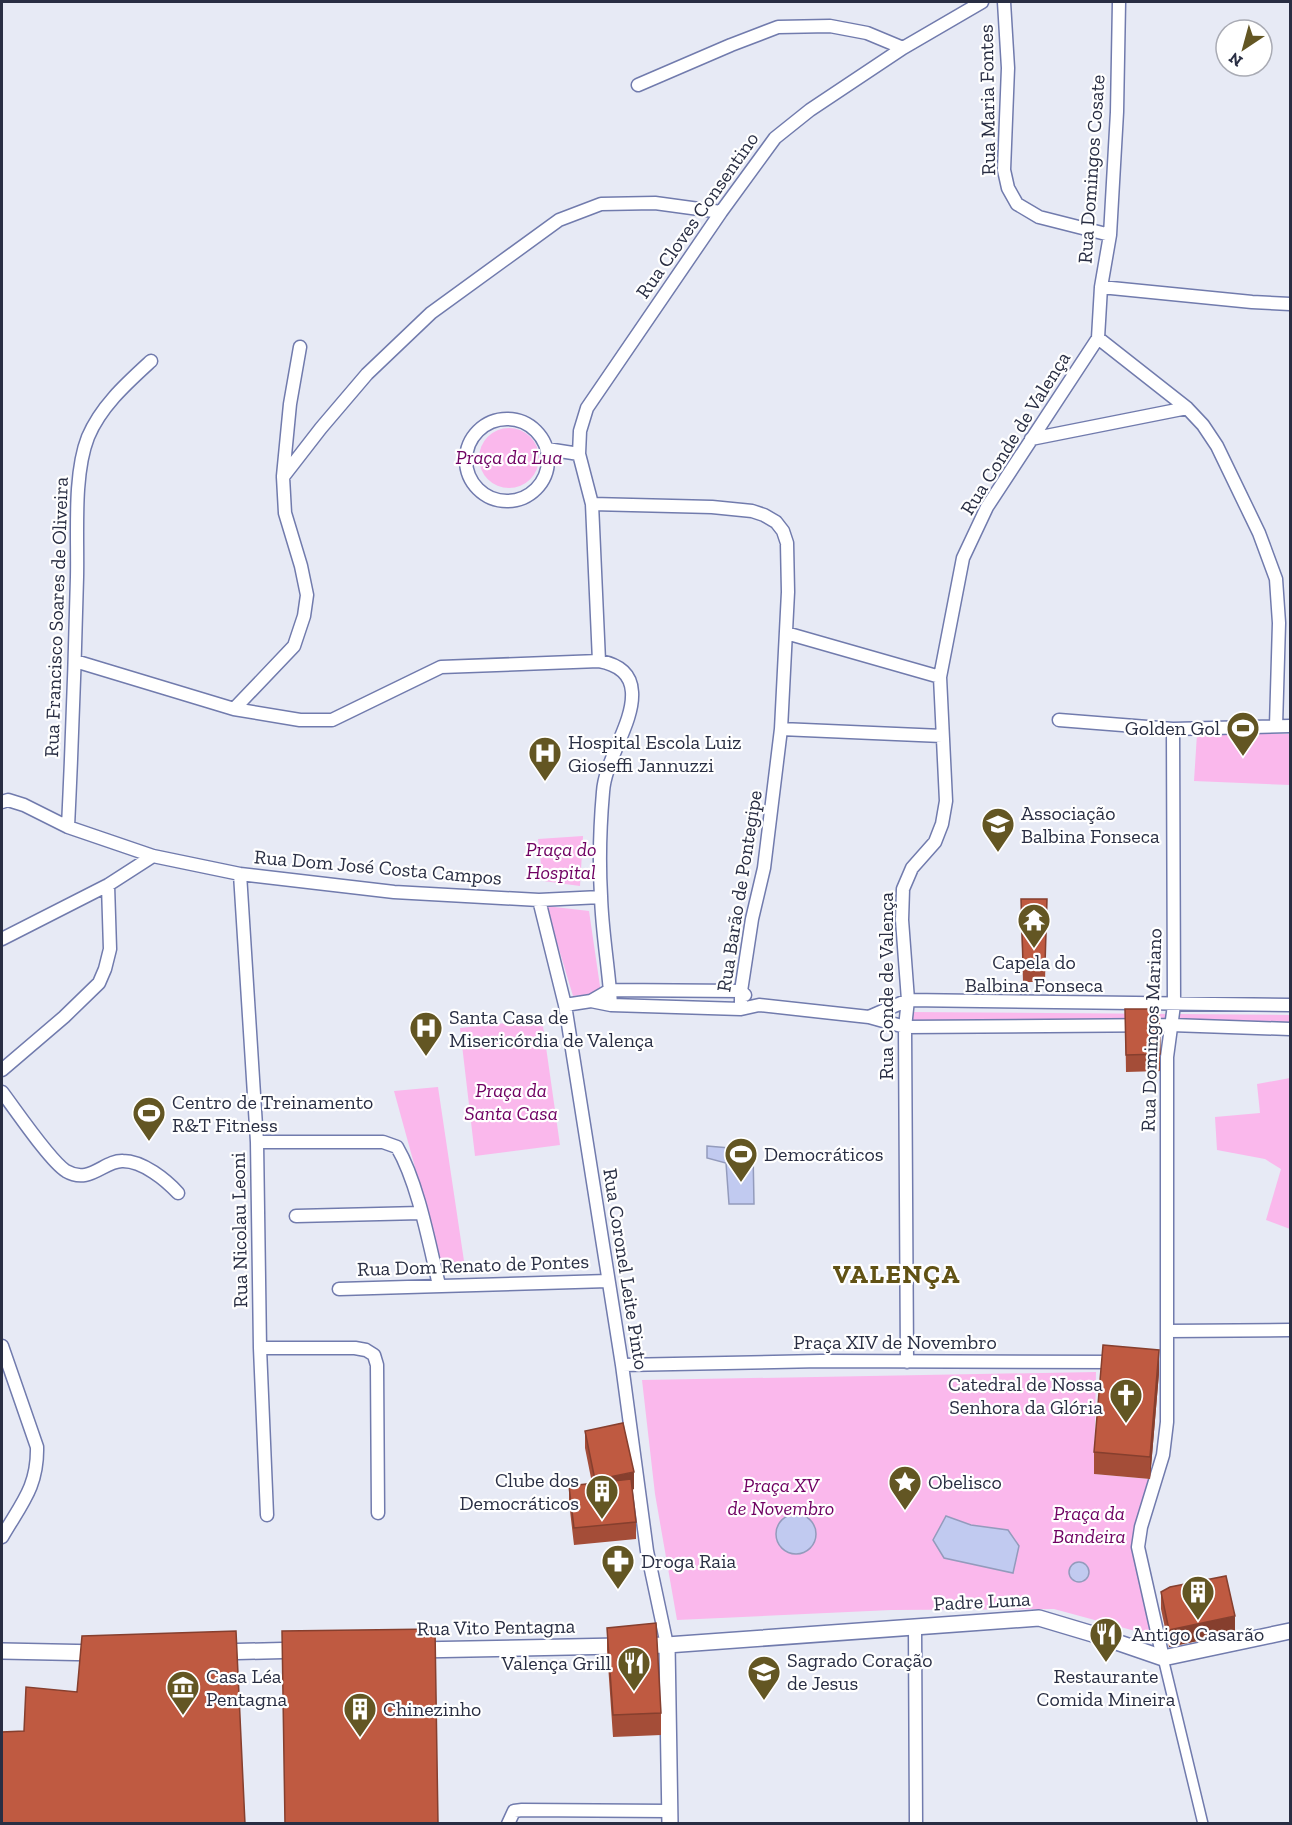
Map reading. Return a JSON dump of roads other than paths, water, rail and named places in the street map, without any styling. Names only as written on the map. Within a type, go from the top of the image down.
[{"type":"street","name":"Rua Cloves Consentino","points":[[599,661],[592,504],[579,454],[580,431],[587,408],[722,212],[776,138],[810,110],[903,48],[982,2]]},
{"type":"street","name":"Rua Maria Fontes","points":[[1004,2],[1008,68],[1004,170],[1008,188],[1017,204],[1039,216],[1110,236]]},
{"type":"street","name":"Rua Domingos Cosate","points":[[1098,338],[1101,287],[1110,236],[1117,112],[1119,2]]},
{"type":"street","points":[[638,85],[778,27],[830,26],[867,33],[903,48]]},
{"type":"street","points":[[283,477],[321,428],[367,375],[431,313],[559,220],[601,204],[655,203],[722,212]]},
{"type":"street","points":[[1101,287],[1290,304]]},
{"type":"street","points":[[1098,338],[1186,408],[1203,425],[1217,446],[1259,533],[1276,579],[1279,623],[1276,726]]},
{"type":"street","name":"Rua Conde de Valença","points":[[907,1362],[905,1027],[908,1000],[902,920],[903,889],[912,868],[935,842],[942,824],[945,801],[940,677],[963,558],[987,507],[1098,338]]},
{"type":"street","points":[[234,709],[294,646],[308,595],[285,513],[283,477],[290,404],[300,347]]},
{"type":"street","name":"Rua Francisco Soares de Oliveira","points":[[68,827],[75,662],[79,470],[88,438],[98,416],[126,384],[151,361]]},
{"type":"street","points":[[1031,439],[1186,408]]},
{"type":"street","points":[[505,418],[519,420],[531,427],[541,436],[547,449],[549,462],[546,476],[529,496],[516,501],[490,498],[478,490],[470,479],[466,466],[466,452],[471,439],[480,428],[492,421],[505,418]]},
{"type":"street","points":[[547,449],[579,454]]},
{"type":"street","name":"Rua Barão de Pontegipe","points":[[592,504],[712,507],[752,511],[776,522],[783,531],[787,543],[788,592],[781,729],[764,868],[752,919],[741,992],[741,1009]]},
{"type":"street","points":[[786,633],[940,677]]},
{"type":"street","points":[[75,662],[234,709],[300,720],[332,720],[441,667],[599,661],[613,663],[628,677],[632,691],[631,710],[603,789],[601,897],[611,1005]]},
{"type":"street","points":[[1059,720],[1173,729],[1290,726]]},
{"type":"street","points":[[781,729],[942,736]]},
{"type":"street","name":"Rua Domingos Mariano","points":[[1163,1658],[1138,1547],[1141,1527],[1163,1455],[1167,1422],[1161,1363],[1167,1331],[1167,1057],[1174,1005],[1173,729]]},
{"type":"street","name":"Rua Dom José Costa Campos","points":[[2,802],[8,800],[68,827],[153,856],[240,874],[394,892],[539,900],[601,897]]},
{"type":"street","points":[[2,939],[108,885],[153,856]]},
{"type":"street","name":"Rua Nicolau Leoni","points":[[240,874],[257,1142],[260,1348],[267,1515]]},
{"type":"street","points":[[2,1070],[64,1017],[99,983],[110,949],[108,885]]},
{"type":"street","name":"Rua Coronel Leite Pinto","points":[[539,900],[565,1005],[622,1365],[647,1551],[667,1645]]},
{"type":"street","points":[[591,1001],[610,990],[741,992],[759,1005]]},
{"type":"street","points":[[869,1017],[908,1000],[1290,1005]]},
{"type":"street","points":[[565,1005],[591,1001],[611,1005],[741,1009],[759,1005],[869,1017],[905,1027],[1171,1025],[1290,1029]]},
{"type":"street","points":[[2,1092],[66,1171],[81,1175],[99,1171],[112,1163],[123,1161],[136,1164],[153,1173],[170,1184],[178,1193]]},
{"type":"street","points":[[257,1142],[383,1142],[398,1147],[404,1157],[421,1213],[439,1285]]},
{"type":"street","points":[[296,1216],[421,1213]]},
{"type":"street","name":"Rua Dom Renato de Pontes","points":[[339,1289],[608,1281]]},
{"type":"street","points":[[1167,1331],[1290,1330]]},
{"type":"street","points":[[2,1346],[37,1447],[38,1463],[35,1478],[27,1496],[2,1537]]},
{"type":"street","points":[[260,1348],[355,1348],[366,1350],[374,1355],[377,1365],[378,1513]]},
{"type":"street","name":"Praça XIV de Novembro","points":[[622,1365],[821,1360],[1131,1362]]},
{"type":"street","name":"Padre Luna","points":[[667,1645],[1039,1618],[1163,1658]]},
{"type":"street","points":[[915,1626],[916,1824]]},
{"type":"street","points":[[1203,1824],[1163,1658],[1290,1631]]},
{"type":"street","points":[[508,1824],[514,1810],[669,1817],[667,1645]]},
{"type":"street","name":"Rua Vito Pentagna","points":[[400,1650],[667,1645]]},
{"type":"street","points":[[205,1652],[322,1650]]},
{"type":"street","points":[[2,1652],[117,1653]]},
{"type":"water","name":"Democráticos","points":[[707,1146],[753,1150],[754,1204],[729,1204],[726,1163],[707,1158]]},
{"type":"water","points":[[796,1514],[810,1520],[816,1534],[810,1548],[796,1554],[782,1548],[776,1534],[782,1520]]},
{"type":"water","points":[[946,1516],[971,1525],[1008,1530],[1019,1546],[1013,1573],[944,1558],[933,1540]]},
{"type":"water","points":[[1079,1562],[1086,1565],[1089,1572],[1086,1579],[1079,1582],[1072,1579],[1069,1572],[1072,1565]]},
{"type":"place","name":"Golden Gol","points":[[1243,757]]},
{"type":"place","name":"Hospital Escola Luiz Gioseffi Jannuzzi","points":[[545,782]]},
{"type":"place","name":"Associação Balbina Fonseca","points":[[998,853]]},
{"type":"place","name":"Capela do Balbina Fonseca","points":[[1034,949]]},
{"type":"place","name":"Santa Casa de Misericórdia de Valença","points":[[426,1057]]},
{"type":"place","name":"Centro de Treinamento R&T Fitness","points":[[149,1142]]},
{"type":"place","name":"Democráticos","points":[[741,1183]]},
{"type":"place","name":"Catedral de Nossa Senhora da Glória","points":[[1126,1424]]},
{"type":"place","name":"Obelisco","points":[[905,1511]]},
{"type":"place","name":"Clube dos Democráticos","points":[[602,1520]]},
{"type":"place","name":"Droga Raia","points":[[618,1590]]},
{"type":"place","name":"Antigo Casarão","points":[[1198,1621]]},
{"type":"place","name":"Restaurante Comida Mineira","points":[[1106,1663]]},
{"type":"place","name":"Valença Grill","points":[[634,1692]]},
{"type":"place","name":"Sagrado Coração de Jesus","points":[[764,1701]]},
{"type":"place","name":"Casa Léa Pentagna","points":[[183,1716]]},
{"type":"place","name":"Chinezinho","points":[[360,1738]]},
{"type":"district","name":"VALENÇA","points":[[897,1274]]},
{"type":"park label","name":"Praça da Lua","points":[[509,457]]},
{"type":"park label","name":"Praça do Hospital","points":[[561,860]]},
{"type":"park label","name":"Praça da Santa Casa","points":[[511,1102]]},
{"type":"park label","name":"Praça XV de Novembro","points":[[781,1496]]},
{"type":"park label","name":"Praça da Bandeira","points":[[1089,1524]]}]
